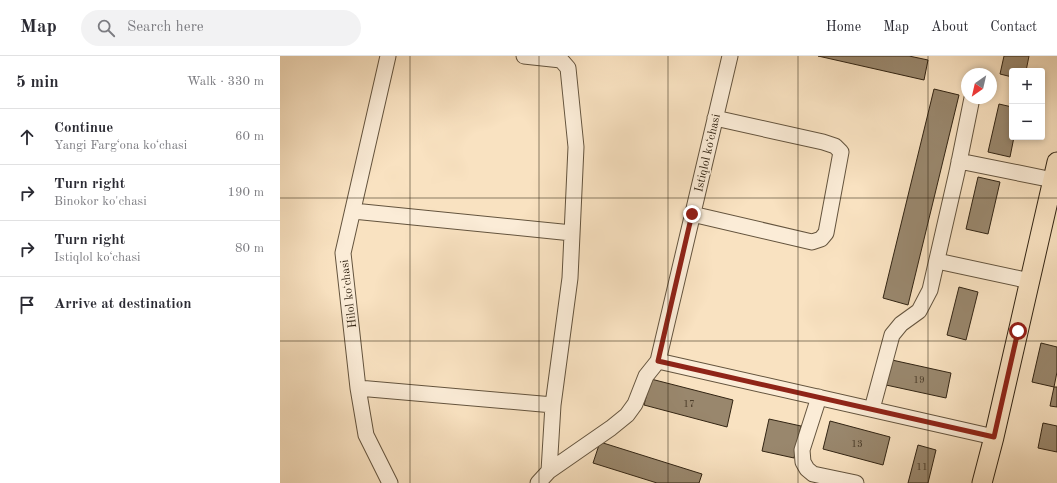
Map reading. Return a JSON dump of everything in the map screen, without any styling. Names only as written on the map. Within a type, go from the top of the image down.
[{"type":"main road","points":[[982,483],[994,437],[1057,162]]},
{"type":"street","name":"Hilol koʻchasi","points":[[388,56],[343,253],[358,388],[366,434],[390,483]]},
{"type":"street","points":[[524,56],[561,60],[568,68],[576,147],[570,278],[553,405],[549,471]]},
{"type":"street","name":"Istiqlol koʻchasi","points":[[538,483],[549,471],[611,428],[627,415],[635,404],[646,376],[658,361],[730,56]]},
{"type":"street","points":[[872,409],[892,335],[901,324],[919,311],[930,290],[971,104]]},
{"type":"street","points":[[692,214],[812,242],[821,239],[826,232],[841,152],[834,146],[823,142],[715,118]]},
{"type":"street","points":[[959,161],[1053,180]]},
{"type":"street","points":[[352,211],[572,233]]},
{"type":"street","points":[[937,261],[1030,280]]},
{"type":"street","points":[[658,361],[994,437]]},
{"type":"street","points":[[358,388],[553,405]]},
{"type":"street","points":[[819,397],[802,450],[803,462],[807,469],[813,474],[856,483]]},
{"type":"building","points":[[818,56],[909,56],[928,60],[924,80]]},
{"type":"building","points":[[1004,56],[1029,56],[1027,68],[1009,68],[1009,76],[1000,74]]},
{"type":"building","points":[[934,89],[959,95],[908,305],[883,298]]},
{"type":"building","points":[[999,104],[1009,106],[1009,140],[1013,140],[1010,157],[988,152]]},
{"type":"building","points":[[978,177],[1000,182],[988,234],[966,229]]},
{"type":"building","points":[[959,287],[978,292],[966,340],[947,335]]},
{"type":"building","points":[[1041,343],[1057,347],[1057,372],[1054,387],[1032,382]]},
{"type":"building","points":[[892,360],[951,373],[946,398],[886,385]]},
{"type":"building","points":[[651,379],[733,400],[727,427],[644,405]]},
{"type":"building","points":[[1054,387],[1057,387],[1057,407],[1050,406]]},
{"type":"building","points":[[769,419],[801,426],[794,458],[762,451]]},
{"type":"building","points":[[830,421],[890,437],[883,465],[823,449]]},
{"type":"building","points":[[1043,423],[1057,426],[1057,452],[1038,448]]},
{"type":"building","points":[[600,442],[702,474],[699,483],[657,483],[593,463]]},
{"type":"building","points":[[918,445],[936,450],[928,483],[908,483]]},
{"type":"route","points":[[692,214],[658,361],[994,437],[1018,331]]}]
